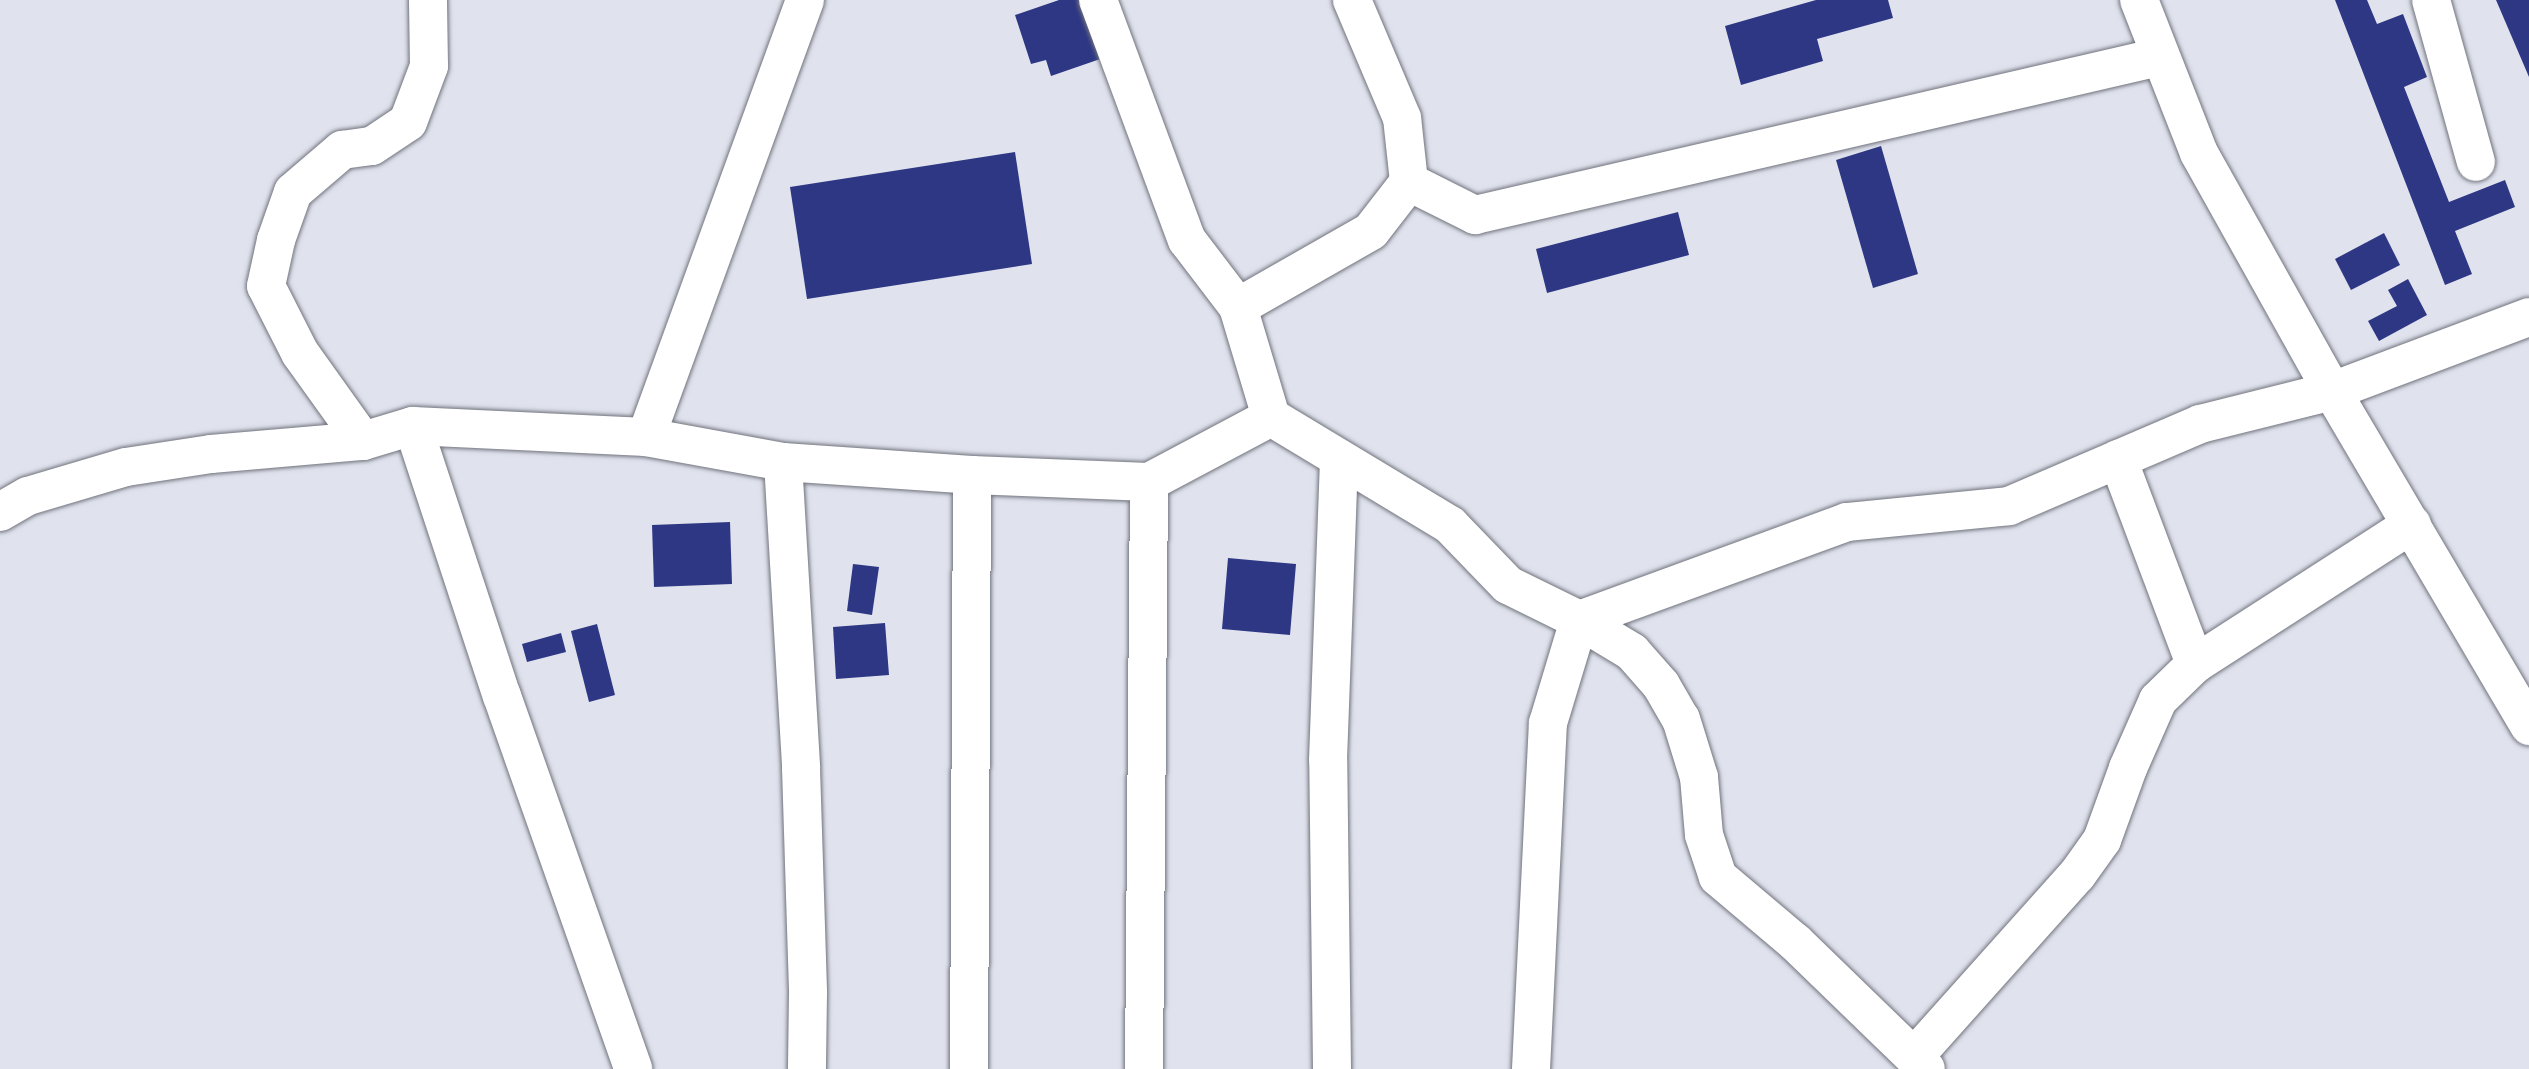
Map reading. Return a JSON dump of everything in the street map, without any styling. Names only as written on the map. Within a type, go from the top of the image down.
[{"type":"street","points":[[363,441],[300,353],[266,286],[276,240],[293,192],[342,150],[372,146],[408,122],[429,66],[428,0]]},
{"type":"street","points":[[646,437],[805,0]]},
{"type":"street","points":[[1098,0],[1188,240],[1238,307],[1271,417],[1450,525],[1508,585],[1579,620],[1632,652],[1661,685],[1681,719],[1699,777],[1704,835],[1718,877],[1795,942],[1920,1063],[2077,875],[2102,841],[2128,768],[2158,700],[2195,664],[2412,524]]},
{"type":"street","points":[[1238,307],[1371,231],[1409,182],[1402,118],[1352,0]]},
{"type":"street","points":[[2139,0],[2159,57],[2199,153],[2332,391],[2529,726]]},
{"type":"street","points":[[2431,0],[2476,162]]},
{"type":"street","points":[[1409,182],[1475,215],[2159,57]]},
{"type":"street","points":[[1579,620],[1847,522],[2009,506],[2200,424],[2332,391],[2529,317]]},
{"type":"street","points":[[0,512],[28,496],[126,467],[211,454],[363,441],[413,426],[646,437],[783,462],[972,475],[1149,482],[1271,417]]},
{"type":"street","points":[[413,426],[502,696],[633,1069]]},
{"type":"street","points":[[1332,1069],[1328,760],[1339,459]]},
{"type":"street","points":[[2118,459],[2195,664]]},
{"type":"street","points":[[783,462],[801,768],[808,993],[807,1069]]},
{"type":"street","points":[[969,1069],[972,475]]},
{"type":"street","points":[[1144,1069],[1149,482]]},
{"type":"street","points":[[1531,1069],[1548,723],[1579,620]]},
{"type":"building","points":[[1059,0],[1088,0],[1106,57],[1051,76],[1046,60],[1031,64],[1015,15]]},
{"type":"building","points":[[1816,0],[1888,0],[1893,18],[1817,39],[1823,61],[1741,85],[1725,26]]},
{"type":"building","points":[[2335,0],[2367,0],[2377,24],[2403,14],[2427,77],[2404,87],[2449,202],[2505,180],[2515,207],[2455,231],[2472,274],[2445,285]]},
{"type":"building","points":[[2496,0],[2529,0],[2529,77]]},
{"type":"building","points":[[1881,146],[1918,274],[1873,288],[1836,160]]},
{"type":"building","points":[[1015,152],[1032,264],[807,299],[790,187]]},
{"type":"building","points":[[1678,212],[1689,255],[1547,293],[1536,249]]},
{"type":"building","points":[[2384,233],[2400,265],[2351,290],[2335,259]]},
{"type":"building","points":[[2408,279],[2427,315],[2379,341],[2368,321],[2397,306],[2388,290]]},
{"type":"building","points":[[730,522],[732,584],[654,587],[652,525]]},
{"type":"building","points":[[1228,558],[1296,564],[1290,635],[1222,629]]},
{"type":"building","points":[[853,564],[879,567],[872,615],[847,611]]},
{"type":"building","points":[[885,623],[889,675],[836,679],[833,627]]},
{"type":"building","points":[[597,624],[615,695],[589,702],[571,631]]},
{"type":"building","points":[[561,633],[566,652],[527,662],[522,644]]}]
